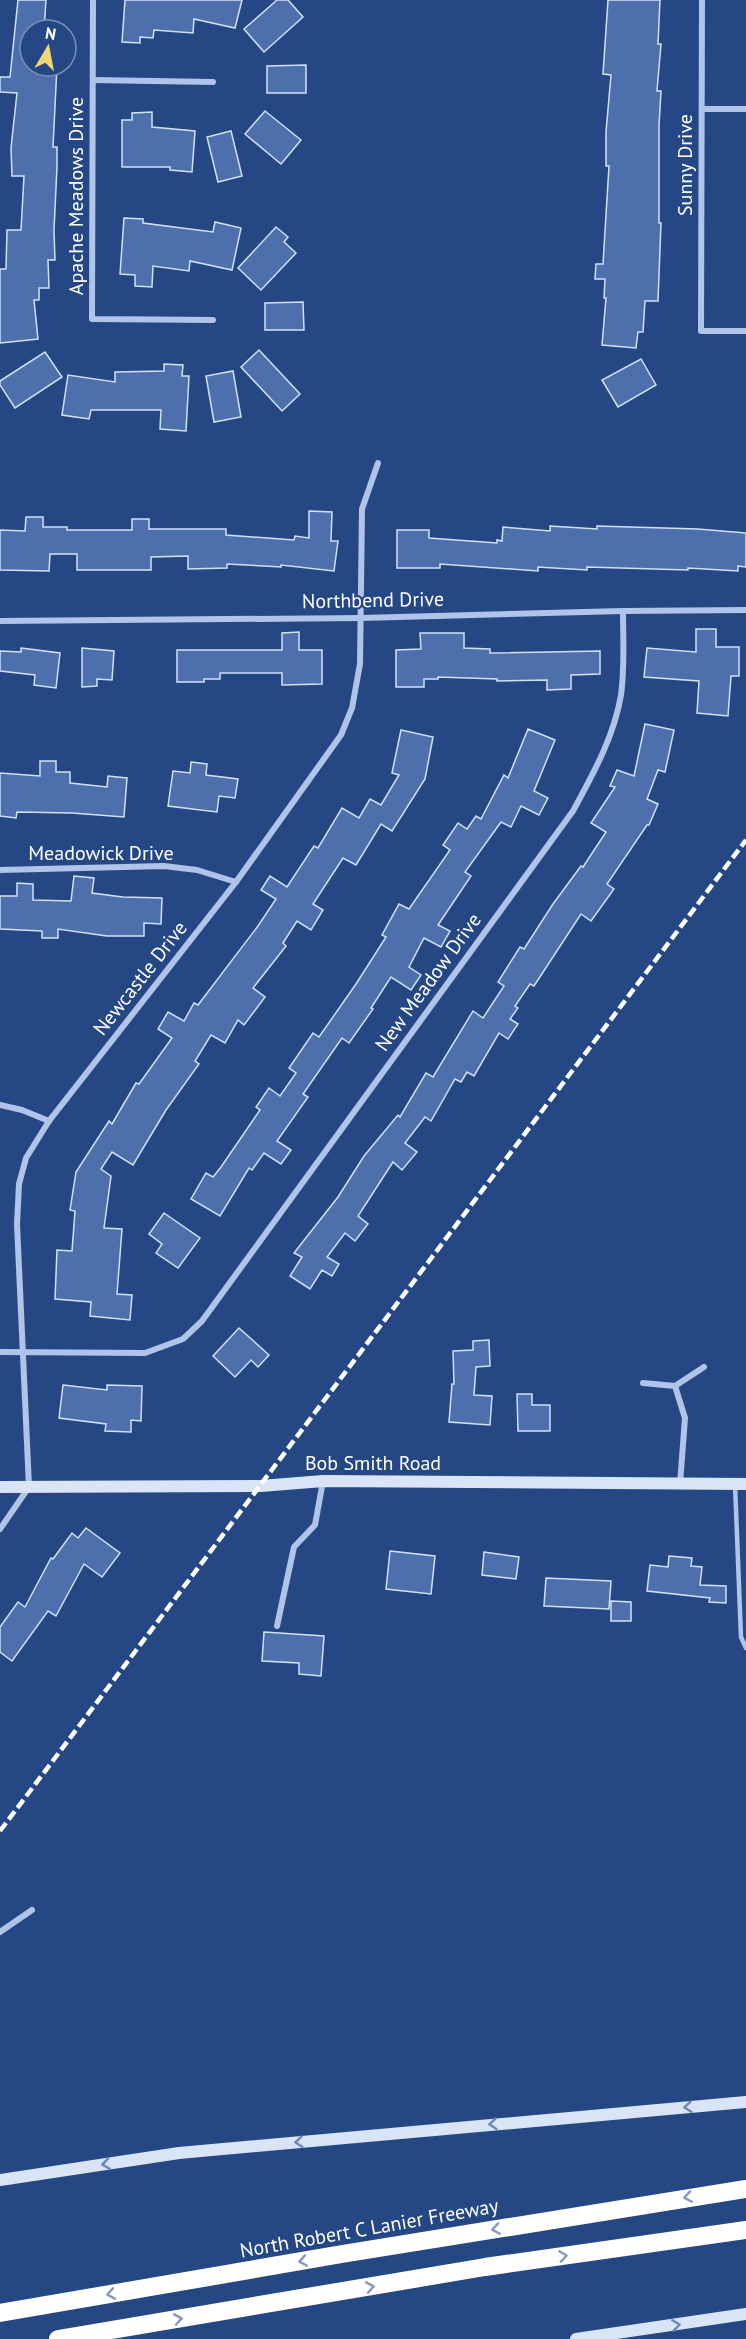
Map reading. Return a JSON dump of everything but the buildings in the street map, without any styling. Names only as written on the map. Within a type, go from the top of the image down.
[{"type":"highway","name":"North Robert C Lanier Freeway","points":[[0,2313],[746,2189]]},
{"type":"highway","points":[[58,2339],[485,2267],[746,2230]]},
{"type":"main road","name":"Bob Smith Road","points":[[0,1487],[261,1486],[323,1481],[740,1484]]},
{"type":"main road","points":[[0,2180],[179,2153],[746,2102]]},
{"type":"main road","points":[[576,2339],[746,2314]]},
{"type":"street","name":"Apache Meadows Drive","points":[[93,0],[92,320],[213,320]]},
{"type":"street","name":"Sunny Drive","points":[[702,0],[700,331],[746,331]]},
{"type":"street","points":[[93,81],[213,82]]},
{"type":"street","points":[[702,109],[746,109]]},
{"type":"street","name":"Newcastle Drive","points":[[29,1487],[21,1352],[17,1224],[19,1184],[26,1158],[49,1121],[236,882],[340,735],[352,708],[360,664],[362,509],[378,463]]},
{"type":"street","name":"Northbend Drive","points":[[0,621],[361,618],[746,610]]},
{"type":"street","name":"New Meadow Drive","points":[[21,1352],[146,1353],[183,1339],[202,1321],[573,811],[601,759],[621,695],[623,611]]},
{"type":"street","name":"Meadowick Drive","points":[[0,870],[164,866],[196,870],[236,882]]},
{"type":"street","points":[[0,1106],[22,1110],[49,1121]]},
{"type":"street","points":[[0,1352],[21,1352]]},
{"type":"street","points":[[643,1383],[675,1386],[704,1367]]},
{"type":"street","points":[[675,1386],[685,1418],[680,1485]]},
{"type":"street","points":[[277,1626],[294,1547],[315,1525],[323,1481]]},
{"type":"street","points":[[0,1529],[29,1487]]},
{"type":"street","points":[[0,1932],[32,1910]]},
{"type":"lane","points":[[740,1484],[741,1637],[746,1648]]},
{"type":"railway","points":[[0,1831],[746,840]]}]
